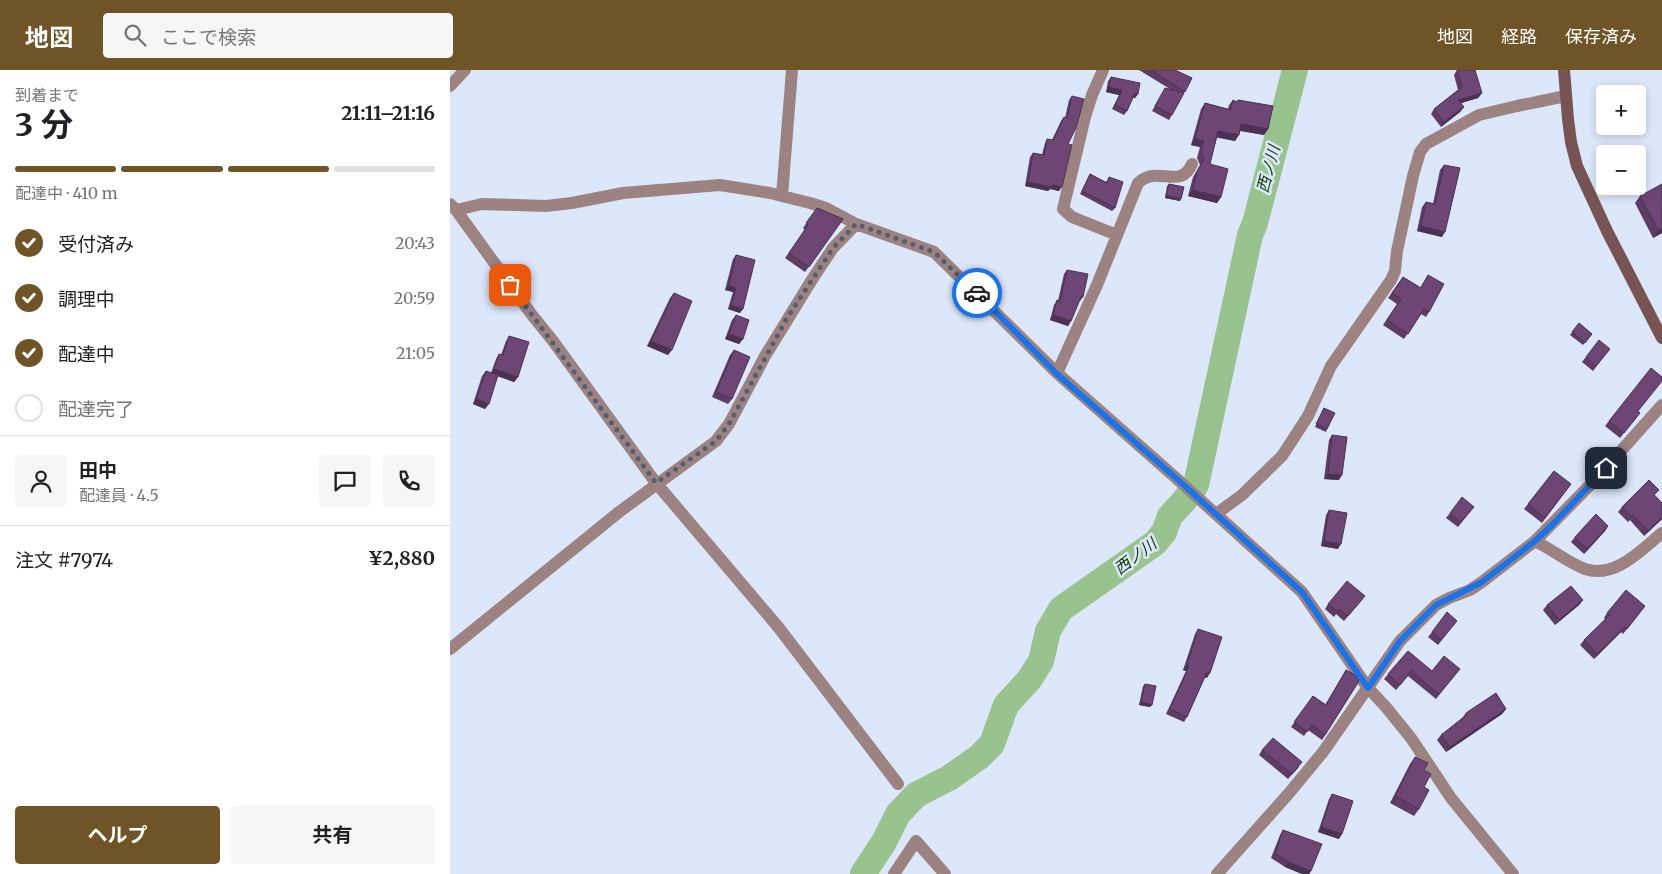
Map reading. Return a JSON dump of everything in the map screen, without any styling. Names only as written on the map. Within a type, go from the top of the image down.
[{"type":"main road","points":[[1564,70],[1571,142],[1577,166],[1607,231],[1662,338]]},
{"type":"street","points":[[450,86],[465,70]]},
{"type":"street","points":[[782,196],[792,70]]},
{"type":"street","points":[[1103,70],[1085,117],[1063,209],[1072,217],[1116,235]]},
{"type":"street","points":[[1216,514],[1242,495],[1282,456],[1308,416],[1331,366],[1391,280],[1395,271],[1397,251],[1413,176],[1420,152],[1426,144],[1479,116],[1566,96]]},
{"type":"street","points":[[1057,374],[1097,285],[1138,183],[1143,178],[1150,176],[1181,177],[1186,174],[1192,164]]},
{"type":"street","points":[[453,207],[482,204],[546,206],[623,193],[720,185],[782,196],[826,208],[856,224],[934,252],[1057,374],[1302,592],[1368,688],[1411,738],[1451,798],[1513,874]]},
{"type":"street","points":[[453,207],[656,483],[779,628],[898,784]]},
{"type":"street","points":[[450,649],[656,483],[716,441],[729,424],[798,302],[833,248],[856,224]]},
{"type":"street","points":[[1217,874],[1290,792],[1317,758],[1400,641],[1436,605],[1482,582],[1535,541],[1594,481],[1662,405]]},
{"type":"street","points":[[1535,541],[1585,569],[1602,571],[1628,561],[1662,533]]},
{"type":"street","points":[[894,874],[916,841],[945,874]]},
{"type":"building","points":[[1151,70],[1175,70],[1192,78],[1185,92]]},
{"type":"building","points":[[1457,70],[1475,70],[1482,93],[1458,100],[1464,107],[1444,122],[1434,109],[1462,87]]},
{"type":"building","points":[[1111,77],[1140,83],[1138,94],[1135,93],[1127,111],[1115,105],[1122,90],[1109,87]]},
{"type":"building","points":[[1165,88],[1184,93],[1172,115],[1155,106]]},
{"type":"building","points":[[1072,96],[1084,99],[1076,128],[1068,144],[1072,145],[1062,187],[1052,185],[1051,187],[1028,182],[1033,153],[1044,155],[1047,139],[1053,140],[1064,117],[1067,118]]},
{"type":"building","points":[[1233,100],[1273,106],[1268,129],[1241,124],[1239,135],[1218,131],[1210,164],[1228,169],[1221,197],[1193,190],[1197,172],[1204,159],[1201,152],[1204,141],[1195,139],[1205,103],[1231,110]]},
{"type":"building","points":[[1444,165],[1460,168],[1445,232],[1421,226],[1426,202],[1435,204]]},
{"type":"building","points":[[1090,174],[1107,183],[1109,177],[1123,182],[1115,208],[1082,191]]},
{"type":"building","points":[[1169,184],[1184,187],[1181,199],[1166,195]]},
{"type":"building","points":[[1662,184],[1662,228],[1658,230],[1640,196],[1646,195],[1646,193]]},
{"type":"building","points":[[817,208],[843,219],[809,267],[789,253]]},
{"type":"building","points":[[736,255],[755,260],[743,309],[731,305],[736,288],[729,285]]},
{"type":"building","points":[[1067,270],[1088,274],[1083,297],[1081,297],[1071,321],[1053,315],[1057,300],[1060,301]]},
{"type":"building","points":[[1428,275],[1444,284],[1429,312],[1424,309],[1408,334],[1387,320],[1401,299],[1392,293],[1403,277],[1421,288]]},
{"type":"building","points":[[674,293],[692,301],[672,350],[651,341]]},
{"type":"building","points":[[736,315],[749,320],[743,339],[729,334]]},
{"type":"building","points":[[1579,323],[1592,334],[1585,343],[1572,332]]},
{"type":"building","points":[[509,336],[529,342],[518,377],[494,369],[499,354],[503,355]]},
{"type":"building","points":[[1599,340],[1610,349],[1596,366],[1586,357]]},
{"type":"building","points":[[734,350],[750,357],[732,399],[716,392]]},
{"type":"building","points":[[1651,368],[1662,377],[1662,381],[1638,411],[1640,413],[1624,433],[1609,421]]},
{"type":"building","points":[[486,371],[498,375],[489,404],[476,399]]},
{"type":"building","points":[[1324,408],[1335,413],[1327,429],[1316,424]]},
{"type":"building","points":[[1332,435],[1347,437],[1342,475],[1328,474]]},
{"type":"building","points":[[1554,471],[1571,484],[1545,518],[1528,504]]},
{"type":"building","points":[[1649,480],[1659,490],[1654,495],[1662,503],[1662,517],[1648,531],[1633,515],[1632,517],[1622,507]]},
{"type":"building","points":[[1462,497],[1474,507],[1461,522],[1450,513]]},
{"type":"building","points":[[1329,510],[1347,513],[1341,544],[1324,541]]},
{"type":"building","points":[[1596,514],[1608,526],[1587,549],[1575,537]]},
{"type":"building","points":[[1347,581],[1365,596],[1348,616],[1339,609],[1338,612],[1328,604]]},
{"type":"building","points":[[1571,586],[1583,600],[1559,620],[1547,605]]},
{"type":"building","points":[[1626,590],[1645,606],[1627,629],[1625,627],[1597,654],[1584,640],[1610,615],[1607,613]]},
{"type":"building","points":[[1447,612],[1457,621],[1441,640],[1432,632]]},
{"type":"building","points":[[1198,629],[1222,637],[1210,673],[1207,672],[1187,717],[1170,709],[1189,666],[1187,665]]},
{"type":"building","points":[[1408,651],[1432,671],[1444,656],[1460,669],[1439,694],[1411,671],[1400,685],[1388,674]]},
{"type":"building","points":[[1346,670],[1357,676],[1359,681],[1325,735],[1312,725],[1307,732],[1294,722],[1313,696],[1326,705]]},
{"type":"building","points":[[1145,684],[1156,686],[1152,705],[1141,702]]},
{"type":"building","points":[[1496,693],[1506,709],[1450,747],[1441,735],[1467,715],[1466,713]]},
{"type":"building","points":[[1273,738],[1302,762],[1292,774],[1262,750]]},
{"type":"building","points":[[1415,757],[1428,763],[1424,770],[1431,774],[1424,787],[1429,790],[1419,809],[1395,796]]},
{"type":"building","points":[[1332,794],[1353,801],[1342,834],[1321,827]]},
{"type":"building","points":[[1283,830],[1322,844],[1311,871],[1288,862],[1275,853]]},
{"type":"waterway","name":"西ノ川","points":[[863,874],[884,842],[898,814],[916,795],[949,778],[979,757],[992,744],[1006,705],[1029,680],[1041,661],[1048,631],[1061,609],[1155,543],[1164,532],[1170,516],[1196,485],[1250,235],[1255,223],[1295,70]]},
{"type":"way so far","points":[[510,285],[656,483],[716,441],[729,424],[787,318],[833,248],[856,224],[934,252],[977,293]]},
{"type":"route","points":[[977,293],[1057,374],[1302,592],[1368,688],[1400,641],[1436,605],[1470,590],[1535,541],[1606,468]]}]
